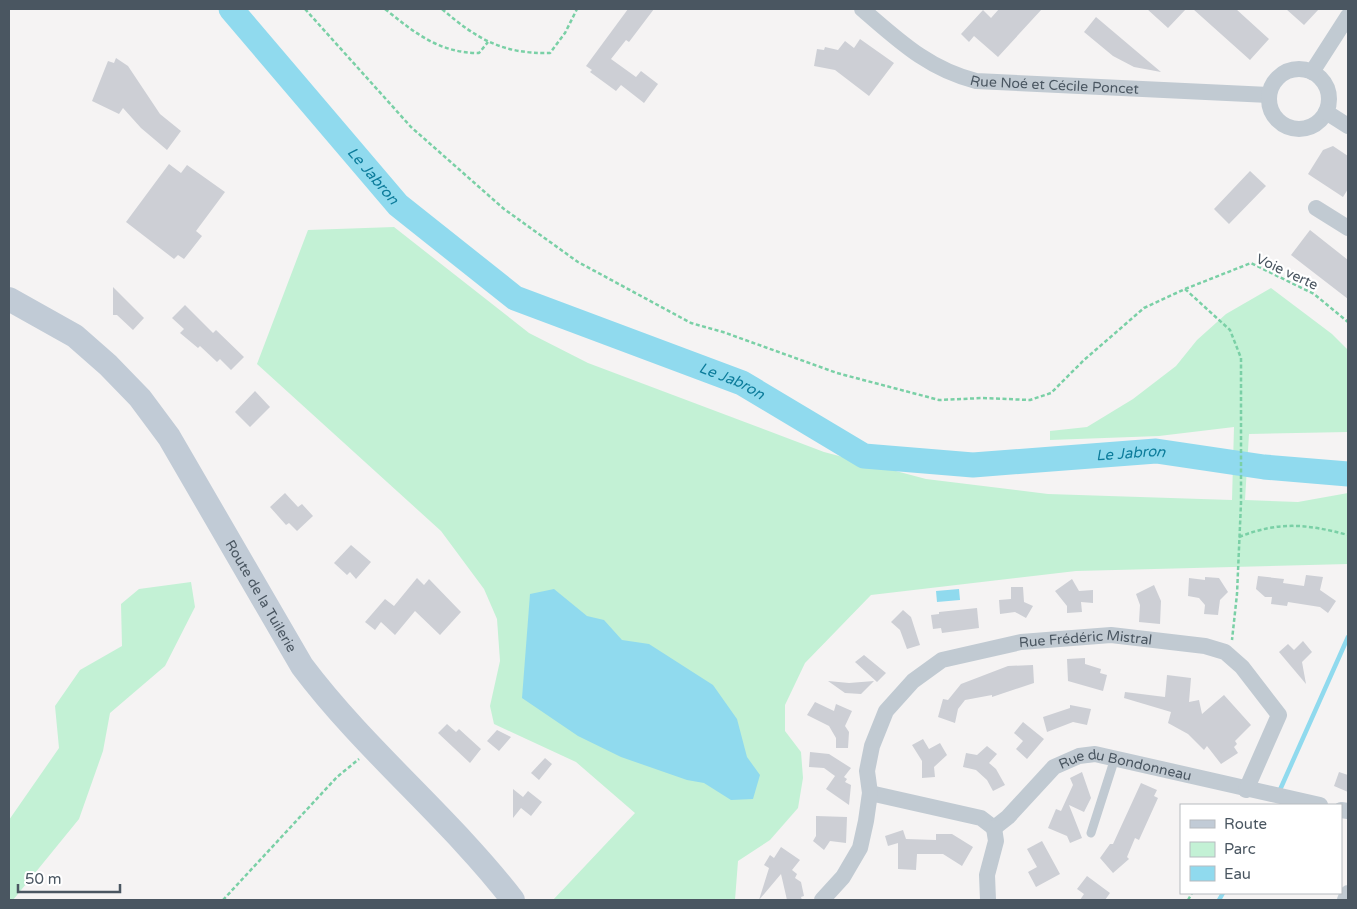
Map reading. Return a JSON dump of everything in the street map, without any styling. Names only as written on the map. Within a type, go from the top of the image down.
[{"type":"main road","name":"Route de la Tuilerie","points":[[9,299],[75,336],[108,365],[140,398],[169,437],[297,659],[320,691],[372,748],[484,863],[513,900]]},
{"type":"street","name":"Rue Noé et Cécile Poncet","points":[[862,9],[920,58],[960,77],[976,81],[1269,95]]},
{"type":"street","points":[[1312,72],[1348,16]]},
{"type":"street","points":[[1297,69],[1312,72],[1319,76],[1328,90],[1326,112],[1322,119],[1309,128],[1294,129],[1286,126],[1280,122],[1271,110],[1269,95],[1276,80],[1282,74],[1297,69]]},
{"type":"street","points":[[1326,112],[1348,126]]},
{"type":"street","points":[[1316,208],[1348,228]]},
{"type":"street","name":"Rue Frédéric Mistral","points":[[822,900],[843,877],[860,848],[870,793],[867,771],[872,746],[886,711],[913,681],[942,660],[1021,642],[1111,635],[1205,646],[1225,652],[1242,668],[1279,715],[1246,790]]},
{"type":"street","name":"Rue du Bondonneau","points":[[994,828],[1008,817],[1054,767],[1079,756],[1095,754],[1246,790],[1315,804]]},
{"type":"street","points":[[870,793],[981,818],[994,828],[996,841],[987,875],[988,900]]},
{"type":"street","points":[[1345,900],[1348,893]]},
{"type":"lane","points":[[1091,833],[1115,758]]},
{"type":"path","name":"Voie verte","points":[[305,9],[411,127],[504,210],[578,262],[691,324],[723,332],[837,373],[939,400],[983,398],[1030,400],[1051,393],[1084,360],[1144,308],[1250,263],[1314,294],[1348,322]]},
{"type":"path","points":[[385,9],[418,36],[458,53],[479,53],[488,42]]},
{"type":"path","points":[[442,9],[468,31],[497,47],[526,54],[550,53],[566,34],[577,9]]},
{"type":"path","points":[[1185,289],[1230,330],[1241,358],[1241,504],[1232,640],[1225,652]]},
{"type":"path","points":[[1239,538],[1262,528],[1300,525],[1348,535]]},
{"type":"path","points":[[223,900],[337,777],[372,748]]},
{"type":"green space","points":[[394,227],[529,333],[588,363],[824,452],[926,479],[1048,494],[1232,500],[1234,427],[1159,436],[1050,440],[1050,431],[1087,427],[1133,399],[1176,366],[1197,340],[1226,314],[1271,288],[1332,334],[1348,350],[1348,432],[1249,434],[1245,500],[1298,502],[1348,493],[1348,564],[1076,571],[871,595],[805,663],[785,705],[785,731],[801,752],[803,778],[798,808],[770,840],[738,861],[735,900],[553,900],[635,813],[576,762],[494,724],[490,706],[500,661],[497,619],[484,589],[441,531],[257,364],[308,230]]},
{"type":"green space","points":[[191,582],[195,607],[165,666],[110,713],[103,751],[79,819],[13,900],[9,900],[9,820],[59,748],[55,706],[80,670],[122,646],[121,604],[139,589]]},
{"type":"water","points":[[554,589],[587,616],[604,620],[622,640],[649,644],[713,685],[737,719],[747,757],[760,775],[753,799],[731,800],[704,783],[687,780],[621,757],[578,736],[522,698],[530,594]]},
{"type":"water","points":[[959,589],[960,600],[937,602],[936,591]]},
{"type":"building","points":[[628,9],[654,9],[629,42],[626,40],[611,59],[636,77],[641,71],[658,84],[644,103],[621,85],[616,91],[590,72],[592,70],[586,66]]},
{"type":"building","points":[[999,9],[1042,9],[998,57],[974,36],[969,42],[961,34],[983,10],[991,18]]},
{"type":"building","points":[[1147,9],[1186,9],[1168,28]]},
{"type":"building","points":[[1193,9],[1236,9],[1269,39],[1250,60]]},
{"type":"building","points":[[1286,9],[1319,9],[1304,25]]},
{"type":"building","points":[[1096,17],[1161,72],[1134,67],[1113,56],[1084,32]]},
{"type":"building","points":[[860,39],[894,63],[869,96],[835,70],[814,66],[817,49],[824,50],[825,47],[838,50],[845,41],[854,48]]},
{"type":"building","points":[[116,58],[128,66],[160,114],[181,131],[167,150],[141,128],[123,108],[119,114],[92,101],[108,61],[114,63]]},
{"type":"building","points":[[1333,146],[1348,156],[1348,189],[1343,197],[1308,174],[1323,150]]},
{"type":"building","points":[[169,164],[181,173],[187,165],[225,192],[196,231],[202,236],[184,259],[178,255],[174,259],[126,222]]},
{"type":"building","points":[[1250,171],[1266,186],[1229,224],[1214,209]]},
{"type":"building","points":[[1310,230],[1348,260],[1348,299],[1291,255]]},
{"type":"building","points":[[113,287],[144,318],[133,330],[117,315],[113,315]]},
{"type":"building","points":[[185,305],[213,333],[216,330],[244,357],[231,370],[220,359],[217,362],[200,346],[198,348],[180,333],[184,329],[172,318]]},
{"type":"building","points":[[255,391],[270,407],[250,427],[235,412]]},
{"type":"building","points":[[285,493],[298,507],[302,504],[313,516],[297,531],[289,523],[286,525],[270,507]]},
{"type":"building","points":[[351,545],[371,562],[356,579],[350,572],[347,575],[334,563]]},
{"type":"building","points":[[1306,575],[1323,577],[1320,590],[1336,601],[1328,613],[1320,607],[1288,602],[1287,606],[1271,604],[1272,597],[1265,597],[1256,589],[1258,576],[1284,579],[1283,583],[1304,586]]},
{"type":"building","points":[[1205,577],[1219,578],[1228,592],[1220,600],[1218,615],[1204,614],[1205,605],[1199,598],[1188,596],[1189,578],[1205,580]]},
{"type":"building","points":[[417,578],[424,585],[429,579],[461,612],[440,635],[415,611],[395,635],[381,622],[375,630],[365,622],[385,599],[394,606]]},
{"type":"building","points":[[1072,579],[1079,591],[1093,590],[1093,603],[1081,602],[1082,612],[1067,613],[1067,606],[1055,591]]},
{"type":"building","points":[[1154,585],[1161,601],[1160,624],[1139,622],[1140,605],[1136,594]]},
{"type":"building","points":[[1011,587],[1023,587],[1024,602],[1033,606],[1026,618],[1015,612],[1000,614],[999,600],[1011,599]]},
{"type":"building","points":[[977,608],[979,628],[942,633],[941,628],[933,629],[931,615],[939,614],[939,612]]},
{"type":"building","points":[[903,610],[911,617],[920,645],[907,649],[900,630],[891,622]]},
{"type":"building","points":[[1303,641],[1312,652],[1302,662],[1306,684],[1279,652],[1288,644],[1294,650]]},
{"type":"building","points":[[864,655],[886,673],[877,682],[855,662]]},
{"type":"building","points":[[1085,658],[1085,664],[1101,669],[1100,673],[1107,675],[1103,691],[1068,681],[1067,659]]},
{"type":"building","points":[[1033,665],[1034,683],[992,697],[992,695],[965,700],[958,709],[955,723],[938,717],[943,699],[948,700],[961,684],[1008,666]]},
{"type":"building","points":[[1167,675],[1191,678],[1189,702],[1199,700],[1202,714],[1224,695],[1251,725],[1235,741],[1237,744],[1234,747],[1238,753],[1221,764],[1207,746],[1204,750],[1188,734],[1168,723],[1171,712],[1124,698],[1125,692],[1165,697]]},
{"type":"building","points":[[828,681],[849,683],[874,681],[861,694],[845,693]]},
{"type":"building","points":[[815,702],[834,711],[836,704],[852,711],[845,726],[849,732],[848,748],[836,748],[836,738],[829,726],[807,715]]},
{"type":"building","points":[[1070,705],[1091,709],[1087,725],[1073,722],[1047,732],[1043,717],[1070,708]]},
{"type":"building","points":[[1023,722],[1044,739],[1027,759],[1016,749],[1023,741],[1014,733]]},
{"type":"building","points":[[447,724],[456,732],[459,729],[481,749],[470,763],[438,733]]},
{"type":"building","points":[[497,730],[511,737],[499,751],[487,741]]},
{"type":"building","points":[[923,739],[929,749],[940,743],[947,755],[934,767],[935,777],[922,778],[922,761],[912,745]]},
{"type":"building","points":[[987,746],[997,754],[989,763],[996,769],[1005,785],[993,791],[987,780],[976,770],[963,767],[966,753],[977,755]]},
{"type":"building","points":[[810,752],[829,754],[851,768],[844,777],[847,779],[845,782],[851,785],[849,805],[826,789],[835,776],[824,768],[809,767]]},
{"type":"building","points":[[545,758],[552,764],[539,780],[531,773]]},
{"type":"building","points":[[1082,772],[1091,798],[1084,812],[1069,805],[1082,838],[1070,843],[1067,836],[1048,828],[1056,809],[1061,811],[1073,785],[1070,778]]},
{"type":"building","points":[[1339,772],[1348,775],[1348,792],[1334,786]]},
{"type":"building","points":[[1141,783],[1157,790],[1154,796],[1158,798],[1139,840],[1135,838],[1127,857],[1129,859],[1113,873],[1100,858],[1110,844],[1113,844]]},
{"type":"building","points":[[513,789],[523,797],[528,791],[542,802],[531,816],[521,808],[513,818]]},
{"type":"building","points":[[816,816],[847,817],[846,843],[830,841],[824,850],[813,841],[816,836]]},
{"type":"building","points":[[903,830],[906,839],[936,840],[936,834],[952,834],[973,847],[962,866],[943,854],[917,854],[916,870],[898,869],[898,843],[888,846],[885,836]]},
{"type":"building","points":[[1042,841],[1060,874],[1036,887],[1028,872],[1037,867],[1027,849]]},
{"type":"building","points":[[781,847],[800,860],[792,870],[797,874],[795,878],[801,882],[804,896],[801,897],[802,900],[787,900],[781,874],[759,900],[769,868],[764,865],[770,855],[774,858]]},
{"type":"building","points":[[1087,876],[1110,893],[1105,900],[1080,900],[1084,894],[1077,889]]},
{"type":"waterway","name":"Le Jabron","points":[[231,9],[398,205],[515,298],[742,383],[864,456],[973,465],[1156,451],[1264,467],[1348,474]]},
{"type":"waterway","points":[[1279,792],[1348,637]]},
{"type":"waterway","points":[[1219,900],[1222,894]]}]
